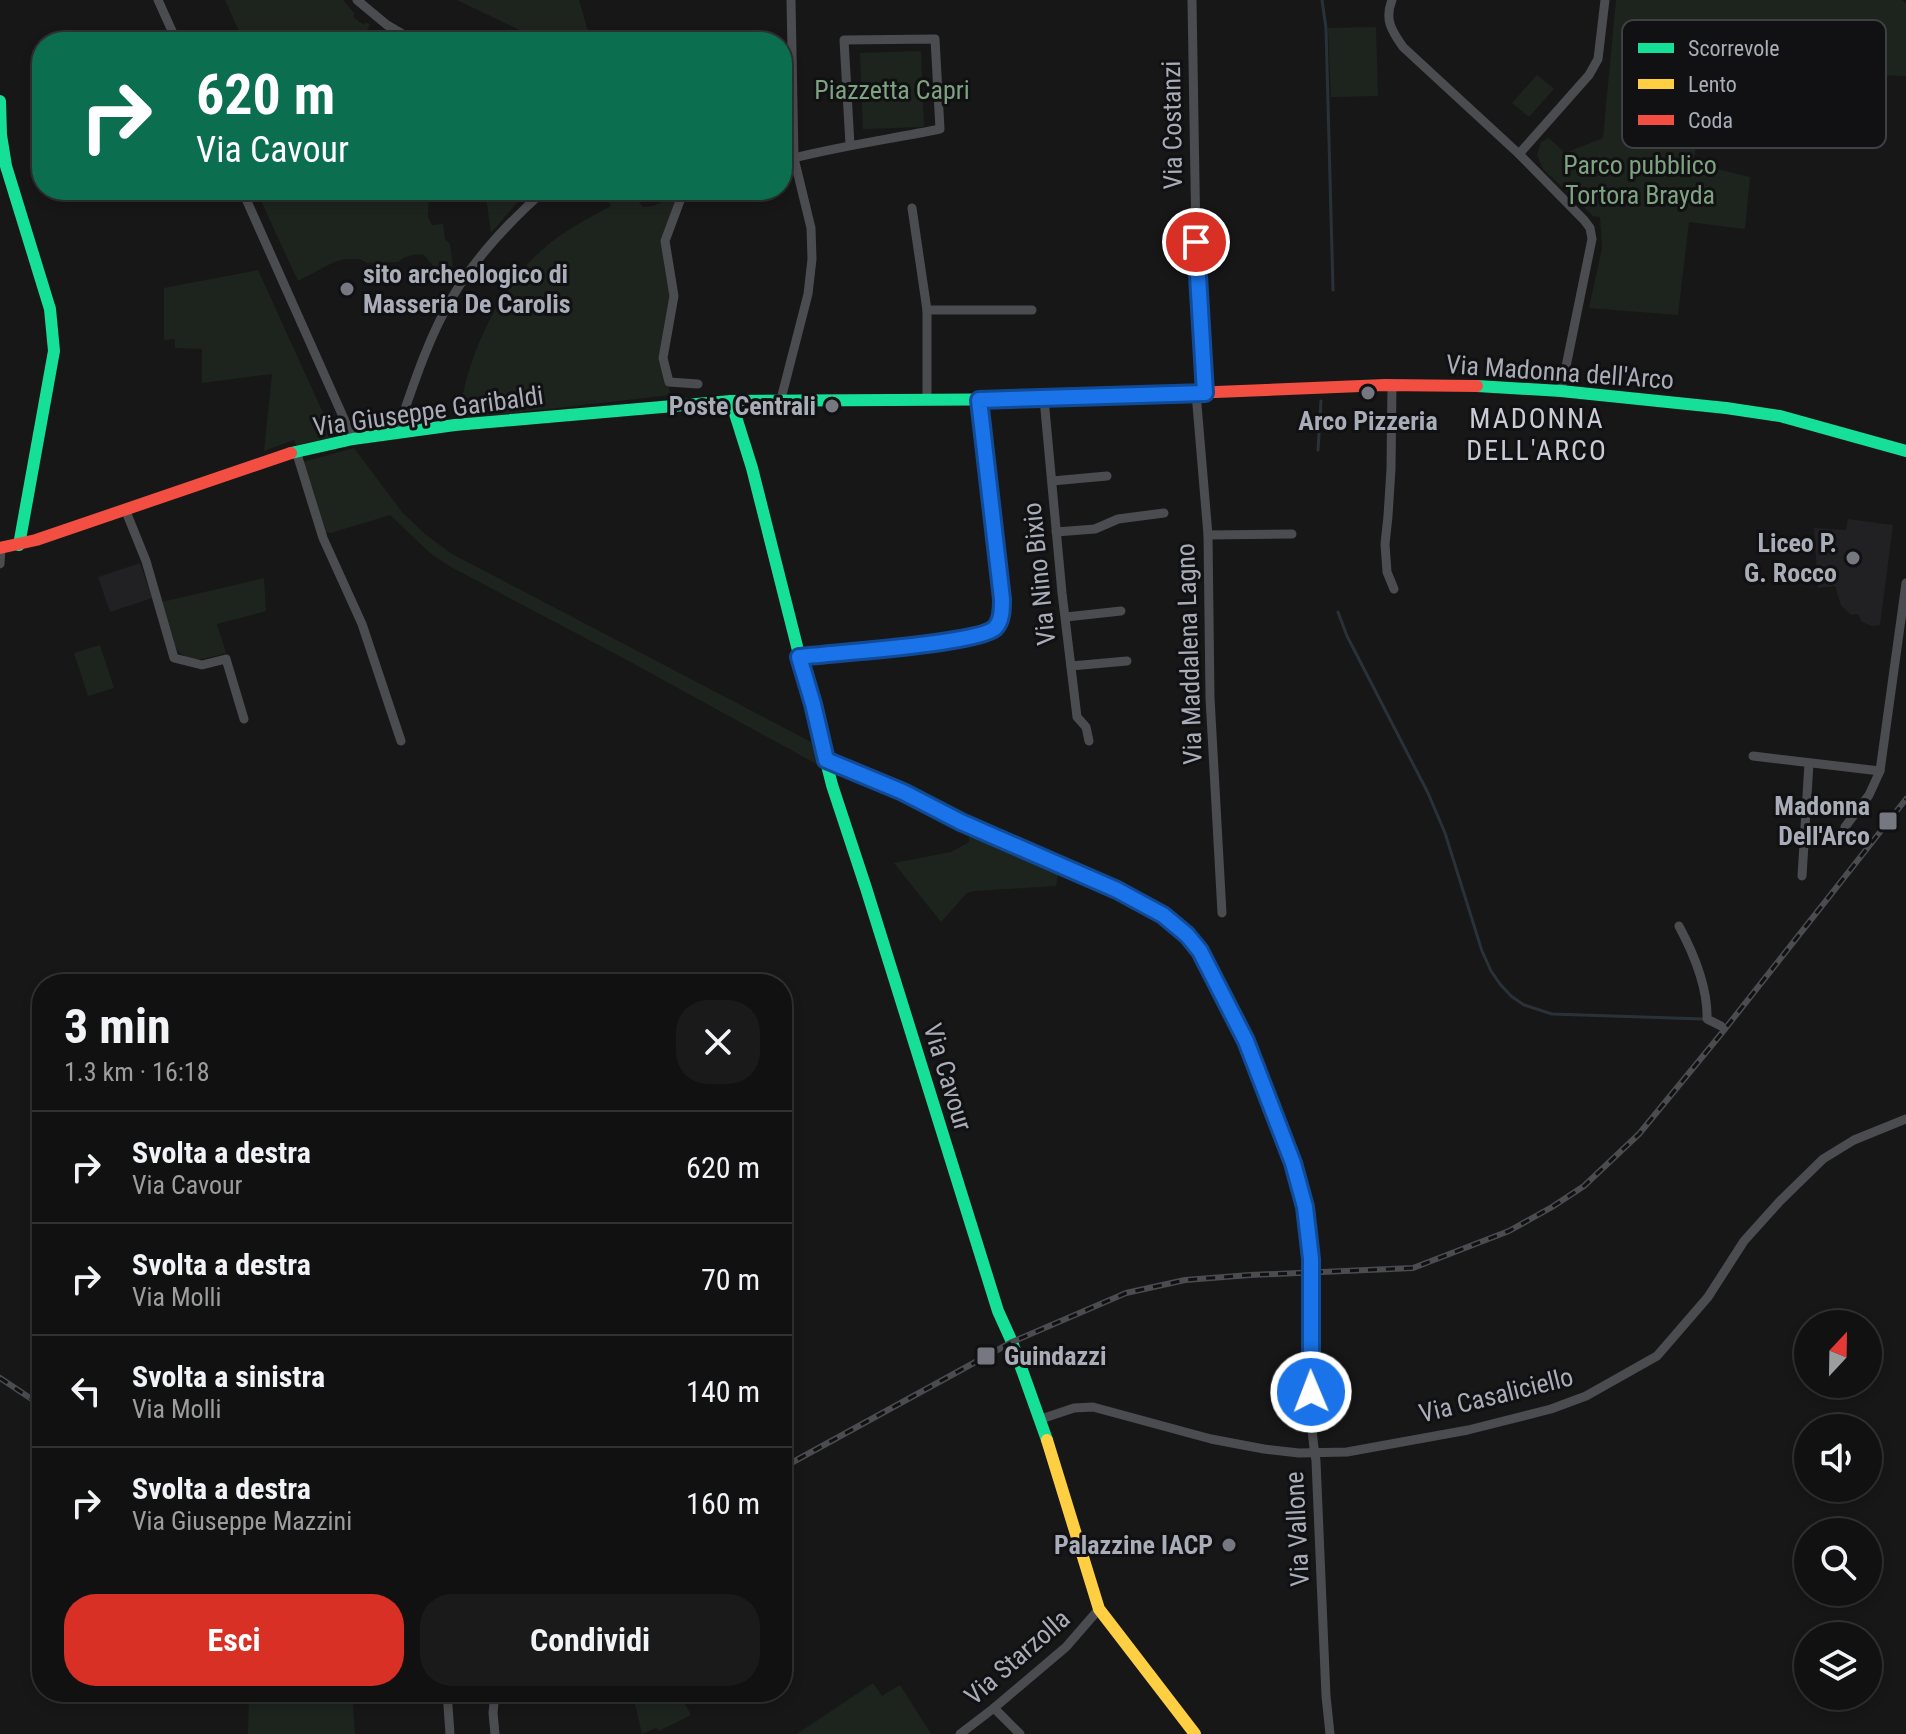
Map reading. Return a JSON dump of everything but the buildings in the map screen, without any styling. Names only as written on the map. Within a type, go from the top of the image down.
[{"type":"main road","points":[[0,101],[6,166],[50,309],[54,351],[19,545]]},
{"type":"main road","name":"Via Madonna dell'Arco","points":[[979,400],[1466,385],[1561,391],[1780,416],[1906,451]]},
{"type":"main road","name":"Via Giuseppe Garibaldi","points":[[0,548],[19,545],[296,451],[397,432],[731,401],[979,400]]},
{"type":"main road","name":"Via Cavour","points":[[731,401],[752,468],[826,760],[983,1265],[1041,1419],[1099,1609],[1195,1734]]},
{"type":"street","points":[[158,0],[172,32]]},
{"type":"street","points":[[357,0],[399,32]]},
{"type":"street","points":[[791,0],[792,32]]},
{"type":"street","name":"Via Costanzi","points":[[1192,0],[1200,393]]},
{"type":"street","points":[[1392,0],[1389,8],[1390,27],[1403,47],[1519,154],[1590,228],[1592,239],[1561,391]]},
{"type":"street","points":[[1519,154],[1589,75],[1598,59],[1605,0]]},
{"type":"street","points":[[794,158],[940,129],[935,39],[844,40],[850,145]]},
{"type":"street","points":[[781,399],[808,294],[812,259],[811,228],[794,158],[792,53]]},
{"type":"street","points":[[246,200],[353,439]]},
{"type":"street","points":[[397,432],[442,316],[454,295],[493,241],[534,200]]},
{"type":"street","points":[[680,200],[665,241],[674,296],[663,358],[669,382],[698,384]]},
{"type":"street","points":[[912,208],[927,310],[927,399]]},
{"type":"street","points":[[927,310],[1032,310]]},
{"type":"street","points":[[1392,385],[1391,469],[1385,544],[1387,572],[1394,589]]},
{"type":"street","name":"Via Maddalena Lagno","points":[[1200,393],[1208,535],[1210,698],[1222,913]]},
{"type":"street","name":"Via Nino Bixio","points":[[1044,399],[1077,717],[1086,727],[1089,741]]},
{"type":"street","points":[[799,657],[983,635],[998,624],[1002,599],[979,400]]},
{"type":"street","points":[[296,451],[323,538],[362,624],[401,741]]},
{"type":"street","points":[[1052,481],[1107,476]]},
{"type":"street","points":[[125,509],[146,561],[174,658],[202,665],[226,659],[244,719]]},
{"type":"street","points":[[1056,532],[1095,529],[1118,519],[1164,513]]},
{"type":"street","points":[[1208,535],[1292,534]]},
{"type":"street","points":[[0,548],[0,564]]},
{"type":"street","points":[[1845,827],[1869,795],[1880,771],[1906,583]]},
{"type":"street","points":[[1066,617],[1121,611]]},
{"type":"street","points":[[1071,666],[1127,661]]},
{"type":"street","points":[[1753,756],[1880,771]]},
{"type":"street","name":"Via Vallone","points":[[826,760],[1117,890],[1163,915],[1187,935],[1200,951],[1246,1041],[1293,1163],[1305,1207],[1311,1259],[1312,1440],[1330,1734]]},
{"type":"street","points":[[1802,876],[1809,763]]},
{"type":"street","points":[[1679,926],[1703,986],[1707,1019],[1721,1026]]},
{"type":"street","name":"Via Casaliciello","points":[[1041,1419],[1074,1408],[1093,1407],[1211,1439],[1264,1449],[1315,1453],[1347,1452],[1480,1427],[1551,1409],[1586,1396],[1661,1352],[1708,1297],[1744,1241],[1823,1159],[1854,1140],[1906,1119]]},
{"type":"street","name":"Via Starzolla","points":[[960,1734],[1066,1647],[1099,1609]]},
{"type":"street","points":[[448,1702],[450,1734]]},
{"type":"street","points":[[494,1702],[495,1734]]},
{"type":"street","points":[[994,1708],[1020,1734]]},
{"type":"shaded area","name":"Liceo P. G. Rocco","points":[[1848,519],[1893,525],[1880,625],[1872,626],[1862,622],[1858,614],[1851,615],[1841,605],[1835,586],[1818,588],[1814,528],[1846,530]]},
{"type":"shaded area","points":[[140,563],[152,598],[110,612],[98,577]]},
{"type":"green space","points":[[225,0],[343,0],[355,14],[353,17],[364,25],[366,22],[370,25],[366,32],[239,32]]},
{"type":"green space","points":[[457,0],[579,0],[588,32],[523,32]]},
{"type":"green space","name":"Parco pubblico Tortora Brayda","points":[[1616,0],[1902,0],[1906,3],[1906,76],[1886,75],[1886,20],[1622,20],[1622,148],[1696,148],[1693,163],[1750,177],[1745,229],[1689,222],[1678,315],[1589,308],[1602,248],[1600,217],[1593,216],[1543,169],[1537,155],[1541,142],[1549,138],[1565,153],[1603,138]]},
{"type":"green space","points":[[1376,27],[1378,96],[1331,97],[1328,28]]},
{"type":"green space","name":"Piazzetta Capri","points":[[921,51],[924,127],[863,129],[860,53]]},
{"type":"green space","points":[[1537,75],[1554,89],[1529,117],[1512,103]]},
{"type":"green space","points":[[261,200],[429,200],[428,217],[432,225],[443,224],[445,239],[450,244],[454,282],[450,286],[424,255],[417,254],[398,262],[367,263],[360,259],[345,259],[298,281]]},
{"type":"green space","points":[[486,200],[519,200],[491,233]]},
{"type":"green space","points":[[608,200],[637,200],[643,207],[648,207],[664,200],[676,200],[663,237],[671,301],[660,359],[671,395],[459,419],[476,350],[486,326],[512,283],[543,249],[611,206]]},
{"type":"green space","points":[[258,270],[334,437],[296,445],[294,440],[264,451],[272,374],[202,383],[202,349],[175,348],[175,339],[164,340],[164,288]]},
{"type":"green space","points":[[354,448],[402,512],[452,554],[817,745],[822,767],[451,567],[430,553],[390,515],[331,533],[325,532],[303,462]]},
{"type":"green space","points":[[264,578],[266,611],[217,624],[226,653],[201,659],[190,658],[176,648],[162,602]]},
{"type":"green space","points":[[100,645],[114,688],[88,696],[74,653]]},
{"type":"green space","points":[[969,831],[1059,870],[1056,886],[967,893],[941,922],[894,863],[951,852],[969,842]]},
{"type":"green space","points":[[873,1683],[882,1696],[900,1685],[931,1734],[797,1734]]},
{"type":"green space","points":[[249,1702],[353,1702],[355,1734],[248,1734]]},
{"type":"green space","points":[[634,1702],[684,1702],[691,1715],[659,1731],[656,1728],[642,1734]]},
{"type":"waterway","points":[[1322,0],[1326,28],[1333,290]]},
{"type":"waterway","points":[[1318,450],[1321,401]]},
{"type":"waterway","points":[[1338,612],[1347,636],[1428,793],[1445,833],[1482,951],[1500,984],[1524,1005],[1552,1014],[1703,1019]]},
{"type":"railway","points":[[792,1463],[1012,1342],[1126,1293],[1185,1280],[1413,1268],[1509,1231],[1552,1207],[1584,1186],[1639,1134],[1906,799]]},
{"type":"railway","points":[[0,1378],[32,1399]]},
{"type":"traffic: fast","points":[[0,101],[6,166],[50,309],[54,351],[19,545]]},
{"type":"traffic: fast","points":[[1477,386],[1561,391],[1780,416],[1906,451]]},
{"type":"traffic: fast","points":[[291,453],[353,439],[455,425],[731,401],[1044,399],[1166,394]]},
{"type":"traffic: fast","points":[[731,401],[752,468],[832,785],[998,1311],[1047,1440]]},
{"type":"traffic: slow","points":[[1047,1440],[1099,1609],[1195,1734]]},
{"type":"traffic: jam","points":[[1166,394],[1385,385],[1477,386]]},
{"type":"traffic: jam","points":[[0,548],[36,540],[291,453]]},
{"type":"place","name":"sito archeologico di Masseria De Carolis","points":[[347,289]]},
{"type":"place","name":"Arco Pizzeria","points":[[1368,393]]},
{"type":"place","name":"Poste Centrali","points":[[832,406]]},
{"type":"place","name":"Liceo P. G. Rocco","points":[[1853,558]]},
{"type":"place","name":"Madonna Dell'Arco","points":[[1888,821]]},
{"type":"place","name":"Guindazzi","points":[[986,1356]]},
{"type":"place","name":"Palazzine IACP","points":[[1229,1545]]},
{"type":"district","name":"MADONNA DELL'ARCO","points":[[1537,434]]},
{"type":"route","points":[[1196,242],[1205,393],[979,400],[1002,599],[1002,612],[992,631],[925,644],[799,657],[826,760],[1117,890],[1163,915],[1187,935],[1200,951],[1246,1041],[1293,1163],[1305,1207],[1311,1259],[1311,1392]]}]
